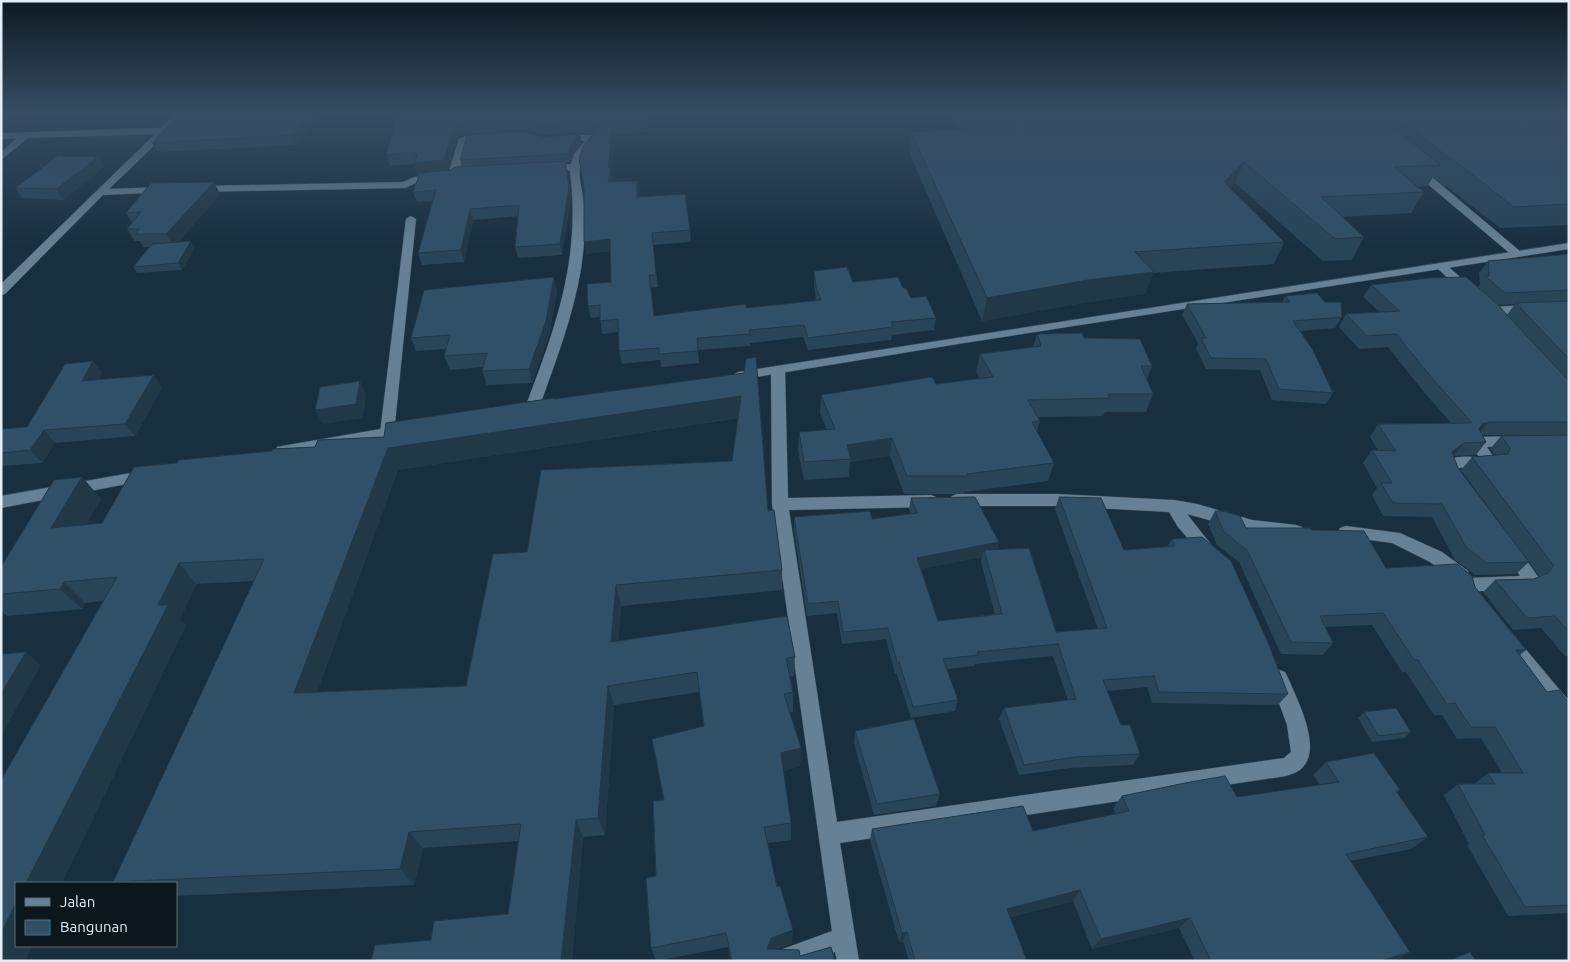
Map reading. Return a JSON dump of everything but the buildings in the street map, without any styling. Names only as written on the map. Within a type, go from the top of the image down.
[{"type":"street","points":[[1,291],[137,157]]},
{"type":"street","points":[[190,190],[405,185],[414,180],[450,177],[459,173],[461,157]]},
{"type":"street","points":[[552,405],[527,409],[563,324],[576,261],[580,219],[574,169],[578,157]]},
{"type":"street","points":[[1406,161],[1517,254]]},
{"type":"street","points":[[551,168],[570,167],[574,169]]},
{"type":"street","points":[[100,192],[170,190]]},
{"type":"street","points":[[387,433],[410,219]]},
{"type":"street","points":[[728,377],[1569,246]]},
{"type":"street","points":[[1441,266],[1485,305],[1504,325]]},
{"type":"street","points":[[1485,305],[1569,307]]},
{"type":"street","points":[[778,370],[780,504],[843,938],[848,961]]},
{"type":"street","points":[[274,453],[416,428]]},
{"type":"street","points":[[1466,491],[1450,466],[1454,463],[1490,462],[1479,442],[1531,441]]},
{"type":"street","points":[[1,502],[160,473]]},
{"type":"street","points":[[46,509],[54,492]]},
{"type":"street","points":[[780,504],[1057,500],[1174,506],[1197,510],[1252,526],[1314,531]]},
{"type":"street","points":[[1174,506],[1209,552],[1225,561]]},
{"type":"street","points":[[1332,532],[1394,537],[1436,557],[1471,584],[1522,583],[1531,578],[1501,538]]},
{"type":"street","points":[[1471,584],[1470,593],[1569,716]]},
{"type":"street","points":[[828,834],[1286,768],[1296,763],[1301,751],[1294,718],[1272,660]]},
{"type":"street","points":[[780,961],[843,938]]}]
